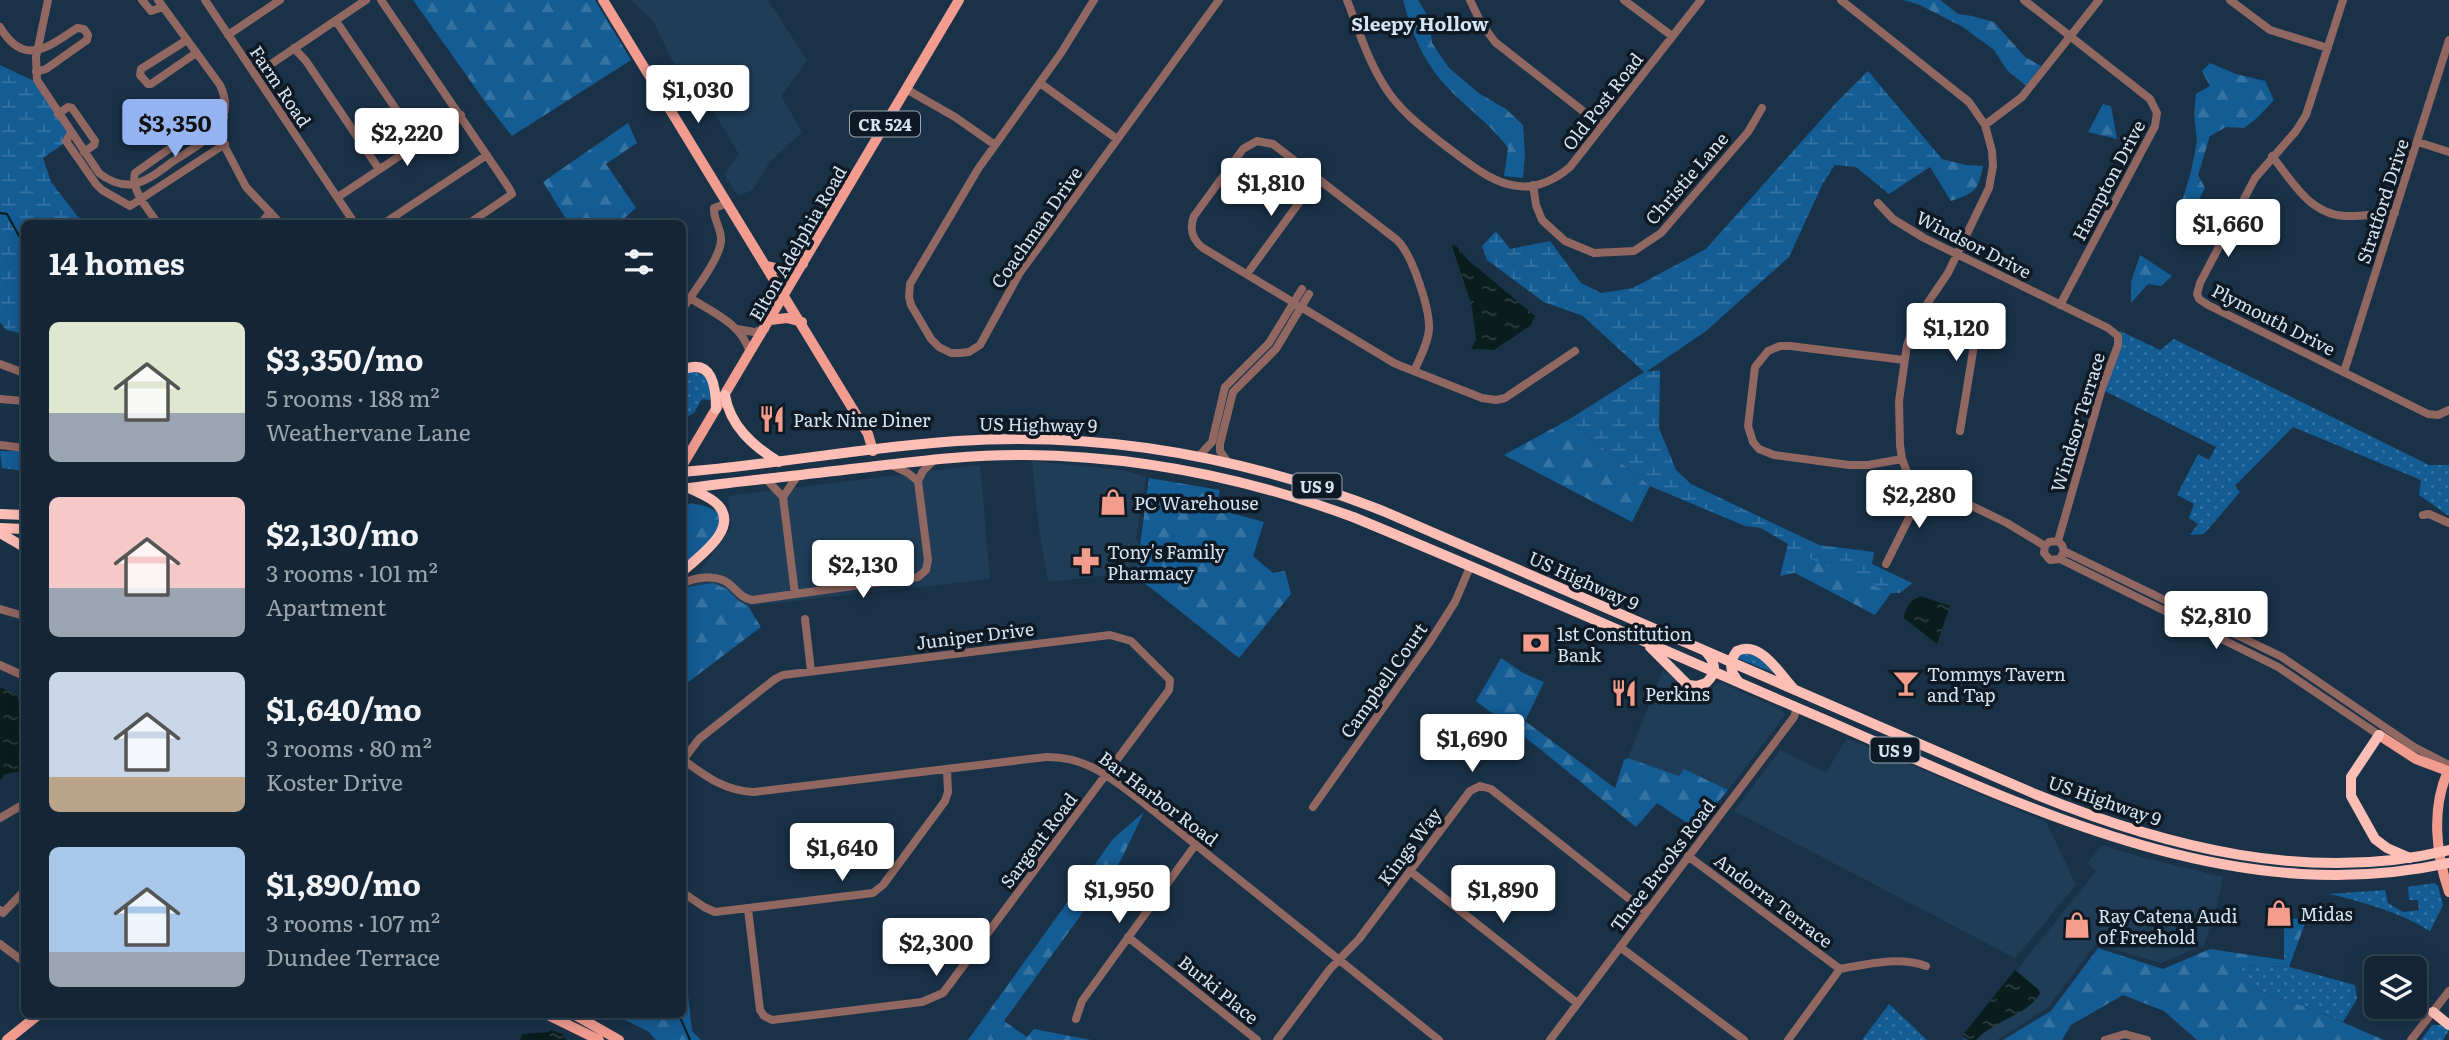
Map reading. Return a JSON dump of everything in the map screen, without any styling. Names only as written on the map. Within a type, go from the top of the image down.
[{"type":"highway","points":[[686,370],[698,368],[711,375],[716,390],[716,409]]},
{"type":"highway","points":[[725,395],[732,417],[750,442],[779,461]]},
{"type":"highway","name":"US Highway 9","points":[[686,472],[957,441],[1070,441],[1127,445],[1227,461],[1282,475],[1350,498],[2057,803],[2169,840],[2288,862],[2349,864],[2410,858],[2444,851]]},
{"type":"highway","name":"US Highway 9","points":[[686,488],[934,460],[1026,455],[1113,460],[1183,469],[1239,481],[1313,503],[1380,528],[2012,800],[2105,833],[2193,858],[2276,873],[2321,876],[2393,873],[2445,864]]},
{"type":"highway","points":[[686,488],[718,505],[725,520],[723,530],[716,540],[686,568]]},
{"type":"highway","points":[[0,514],[21,515]]},
{"type":"highway","points":[[0,531],[21,529]]},
{"type":"highway","points":[[0,531],[21,545]]},
{"type":"highway","points":[[1643,641],[1688,685],[1706,683],[1714,672],[1714,663],[1706,652]]},
{"type":"highway","points":[[1739,682],[1731,671],[1734,654],[1742,649],[1756,649],[1796,691]]},
{"type":"highway","points":[[2379,735],[2351,777],[2351,796],[2375,839],[2410,858]]},
{"type":"highway","points":[[2432,1012],[2449,1025]]},
{"type":"main road","points":[[603,0],[802,323],[868,434],[873,451]]},
{"type":"main road","name":"Elton Adelphia Road","points":[[686,459],[959,0]]},
{"type":"main road","points":[[766,266],[783,270],[803,264]]},
{"type":"main road","points":[[768,325],[787,318],[802,323]]},
{"type":"main road","points":[[2379,735],[2416,760],[2449,769],[2439,803],[2449,892]]},
{"type":"main road","points":[[7,1040],[34,1018]]},
{"type":"main road","points":[[556,1018],[599,1040]]},
{"type":"main road","points":[[580,1018],[619,1040]]},
{"type":"street","points":[[48,0],[37,50],[38,84],[104,177],[118,183],[134,184],[148,178],[217,131],[224,117],[226,104],[222,88],[161,3],[150,11],[142,0]]},
{"type":"street","name":"Farm Road","points":[[205,0],[352,220]]},
{"type":"street","points":[[228,35],[280,0]]},
{"type":"street","points":[[255,75],[366,0]]},
{"type":"street","points":[[381,0],[512,194],[474,220]]},
{"type":"street","name":"Coachman Drive","points":[[1094,0],[1070,40],[968,185],[910,284],[909,297],[914,311],[936,344],[951,353],[969,352],[982,342],[1019,274],[1219,0]]},
{"type":"street","points":[[1347,0],[1373,65],[1388,92],[1403,110],[1489,178],[1510,186],[1533,186]]},
{"type":"street","points":[[1470,0],[1481,23],[1495,42],[1602,126]]},
{"type":"street","points":[[1624,0],[1672,36]]},
{"type":"street","name":"Old Post Road","points":[[1533,186],[1549,181],[1570,167],[1701,0]]},
{"type":"street","points":[[1841,0],[1973,107],[1985,125],[1992,152],[1990,183],[1942,283],[1911,331],[1904,360],[1898,411],[1902,459],[1911,476],[2007,523],[2045,546]]},
{"type":"street","name":"Hampton Drive","points":[[2024,0],[2150,99],[2157,117],[2155,126],[2060,305]]},
{"type":"street","points":[[1985,125],[2022,97],[2099,0]]},
{"type":"street","points":[[2230,0],[2270,30],[2328,48]]},
{"type":"street","name":"Plymouth Drive","points":[[2343,0],[2306,115],[2250,187],[2200,283],[2198,297],[2208,305],[2428,414],[2438,415],[2449,410]]},
{"type":"street","points":[[336,21],[419,143]]},
{"type":"street","points":[[0,27],[9,42],[24,49],[37,50],[46,49],[77,28],[84,29],[88,35],[87,40],[46,69],[36,72]]},
{"type":"street","points":[[187,40],[141,69],[140,75],[148,85],[151,84],[196,53]]},
{"type":"street","name":"Stratford Drive","points":[[2344,372],[2449,40]]},
{"type":"street","points":[[294,48],[306,61],[379,169]]},
{"type":"street","points":[[1040,83],[1117,139]]},
{"type":"street","points":[[906,89],[955,117],[995,145]]},
{"type":"street","points":[[58,114],[68,107],[72,108],[95,142],[84,152]]},
{"type":"street","name":"Christie Lane","points":[[1533,186],[1542,220],[1565,241],[1594,253],[1634,251],[1661,233],[1748,132],[1762,108]]},
{"type":"street","points":[[338,197],[461,115]]},
{"type":"street","points":[[155,220],[134,184],[133,177],[137,170],[216,116],[224,117]]},
{"type":"street","points":[[217,131],[246,187],[277,220]]},
{"type":"street","points":[[71,133],[66,141],[102,190],[130,206],[225,144]]},
{"type":"street","points":[[1414,371],[1427,338],[1429,323],[1409,254],[1397,240],[1273,144],[1257,141],[1242,149],[1192,219],[1191,227],[1195,239],[1203,248],[1388,360],[1414,371],[1482,398],[1496,400],[1509,395],[1575,351]]},
{"type":"street","points":[[2417,142],[2449,152]]},
{"type":"street","points":[[389,220],[487,155]]},
{"type":"street","points":[[2272,156],[2304,197],[2322,210],[2346,216],[2395,214]]},
{"type":"street","points":[[1247,274],[1317,178]]},
{"type":"street","points":[[715,221],[708,212],[720,190]]},
{"type":"street","points":[[686,304],[718,251],[721,238],[714,208],[728,203]]},
{"type":"street","name":"Windsor Drive","points":[[1878,203],[1893,219],[2060,305]]},
{"type":"street","points":[[264,220],[270,212]]},
{"type":"street","points":[[1227,461],[1220,451],[1220,444],[1233,392],[1276,349],[1305,291]]},
{"type":"street","points":[[690,298],[737,329],[746,341],[750,354]]},
{"type":"street","points":[[1199,456],[1212,442],[1225,387],[1269,343],[1297,305]]},
{"type":"street","name":"Windsor Terrace","points":[[2058,541],[2093,417],[2119,340],[2113,331],[2060,305]]},
{"type":"street","points":[[1922,311],[1972,337],[1974,345],[1960,431]]},
{"type":"street","points":[[737,329],[754,332],[768,325]]},
{"type":"street","points":[[1902,459],[1860,466],[1774,456],[1764,452],[1753,442],[1748,424],[1755,367],[1764,355],[1774,348],[1790,346],[1904,360]]},
{"type":"street","points":[[0,364],[21,372]]},
{"type":"street","points":[[0,399],[21,401]]},
{"type":"street","points":[[0,444],[21,448]]},
{"type":"street","points":[[686,582],[716,578],[727,582],[747,599],[913,579],[922,574],[928,561],[918,481],[934,460]]},
{"type":"street","points":[[891,465],[918,481]]},
{"type":"street","points":[[783,498],[798,475]]},
{"type":"street","points":[[766,479],[783,498],[795,594]]},
{"type":"street","points":[[1886,564],[1926,484]]},
{"type":"street","points":[[2423,515],[2429,514],[2449,523]]},
{"type":"street","points":[[2058,541],[2062,545],[2062,555],[2054,561],[2047,559],[2045,546],[2049,542],[2058,541]]},
{"type":"street","points":[[2062,555],[2282,657],[2449,769]]},
{"type":"street","points":[[2062,555],[2294,677],[2379,735]]},
{"type":"street","name":"Campbell Court","points":[[1312,807],[1429,643],[1455,602],[1470,567]]},
{"type":"street","points":[[0,609],[21,615]]},
{"type":"street","points":[[805,619],[811,671]]},
{"type":"street","name":"Juniper Drive","points":[[686,756],[699,739],[783,675],[1110,635],[1127,639],[1168,677],[1171,685],[1106,775]]},
{"type":"street","points":[[2233,644],[2237,635]]},
{"type":"street","points":[[0,665],[21,673]]},
{"type":"street","points":[[2346,713],[2352,704]]},
{"type":"street","name":"Three Brooks Road","points":[[1552,1039],[1794,717],[1797,708]]},
{"type":"street","points":[[2376,720],[2379,735]]},
{"type":"street","name":"Bar Harbor Road","points":[[686,762],[718,784],[739,791],[754,792],[1057,757],[1084,762],[1106,775],[1196,844],[1440,1040]]},
{"type":"street","points":[[686,895],[709,910],[722,912],[877,891],[945,801],[948,792],[947,769]]},
{"type":"street","name":"Sargent Road","points":[[748,909],[760,1010],[769,1019],[932,999],[943,993],[1106,775]]},
{"type":"street","name":"Kings Way","points":[[1340,959],[1359,939],[1470,791],[1485,786],[1646,912]]},
{"type":"street","points":[[0,818],[21,806]]},
{"type":"street","points":[[1076,1019],[1082,1001],[1196,844]]},
{"type":"street","name":"Andorra Terrace","points":[[1688,856],[1840,968]]},
{"type":"street","points":[[1410,871],[1577,1003]]},
{"type":"street","points":[[0,910],[3,913],[21,894]]},
{"type":"street","name":"Burki Place","points":[[1128,937],[1257,1040]]},
{"type":"street","points":[[0,944],[21,960]]},
{"type":"street","points":[[1620,947],[1744,1040]]},
{"type":"street","points":[[1277,1040],[1340,959]]},
{"type":"street","points":[[1788,1040],[1840,968],[1900,961],[1927,966]]},
{"type":"street","points":[[2412,1040],[2449,990]]},
{"type":"street","points":[[2105,1040],[2125,1034],[2147,1040]]},
{"type":"shaded area","points":[[631,0],[768,0],[807,60],[781,96],[802,132],[769,163],[753,190],[738,196],[724,174],[739,154],[690,74],[675,66],[653,21]]},
{"type":"shaded area","points":[[1032,461],[1122,470],[1146,477],[1136,539],[1143,550],[1139,572],[1048,582],[1038,524]]},
{"type":"shaded area","points":[[980,465],[990,579],[748,606],[727,589],[712,583],[688,587],[731,529],[728,496]]},
{"type":"shaded area","points":[[1663,670],[1694,693],[1705,694],[1719,682],[1782,710],[1785,715],[1728,790],[1684,769],[1679,776],[1628,758]]},
{"type":"shaded area","points":[[1847,738],[2046,822],[2076,885],[2015,958],[1734,811],[1780,750],[1826,773]]},
{"type":"shaded area","points":[[2102,845],[2223,877],[2204,945],[2161,963],[2096,944],[2048,1007],[1997,1040],[1961,1040],[2096,871],[2088,863]]},
{"type":"green space","points":[[413,0],[595,0],[631,60],[512,136]]},
{"type":"green space","points":[[1403,0],[1418,0],[1429,18],[1432,43],[1449,68],[1480,94],[1506,109],[1523,125],[1523,178],[1504,176],[1508,148],[1444,84],[1430,66],[1416,38]]},
{"type":"green space","points":[[1904,0],[1940,0],[1958,14],[1994,22],[2025,57],[2041,66],[2026,86],[2007,70],[1994,50],[1963,27],[1920,5]]},
{"type":"green space","points":[[2210,63],[2236,74],[2265,81],[2274,100],[2244,128],[2226,127],[2210,136],[2198,175],[2205,188],[2186,223],[2176,221],[2197,141],[2194,115],[2196,94],[2210,86],[2202,71]]},
{"type":"green space","points":[[0,65],[34,81],[73,137],[43,158],[51,182],[78,217],[87,220],[21,220],[21,333],[6,330],[0,322]]},
{"type":"green space","points":[[1868,71],[1942,159],[1889,194],[1856,167],[1835,165],[1823,183],[1789,257],[1706,331],[1646,372],[1660,370],[1659,428],[1676,470],[1691,484],[1819,545],[1874,552],[1872,564],[1912,583],[1900,593],[1891,593],[1802,555],[1795,573],[1780,576],[1788,544],[1761,528],[1745,526],[1650,486],[1568,420],[1644,372],[1583,316],[1544,302],[1487,260],[1482,246],[1496,231],[1510,249],[1550,241],[1581,283],[1601,293],[1633,288],[1706,249],[1835,104]]},
{"type":"green space","points":[[2103,104],[2111,106],[2117,139],[2088,132]]},
{"type":"green space","points":[[628,123],[637,143],[606,164],[636,208],[622,220],[567,220],[543,182]]},
{"type":"green space","points":[[1942,159],[1983,166],[1974,190],[1951,201],[1930,167]]},
{"type":"green space","points":[[2140,255],[2172,276],[2161,286],[2148,284],[2131,303],[2131,282]]},
{"type":"green space","points":[[2120,331],[2160,350],[2174,339],[2429,465],[2449,465],[2449,516],[2419,495],[2421,480],[2293,427],[2235,486],[2240,492],[2204,534],[2190,535],[2198,524],[2189,518],[2194,504],[2177,495],[2198,454],[2209,460],[2216,447],[2101,389]]},
{"type":"green space","points":[[692,371],[702,375],[711,385],[712,395],[710,400],[702,399],[694,413],[686,417],[686,374]]},
{"type":"green space","points":[[1568,420],[1650,486],[1632,522],[1504,455]]},
{"type":"green space","points":[[0,451],[21,451],[21,471],[2,468]]},
{"type":"green space","points":[[1149,478],[1220,490],[1215,509],[1264,522],[1253,556],[1273,573],[1285,571],[1291,594],[1239,658],[1136,576]]},
{"type":"green space","points":[[691,503],[704,506],[712,509],[721,518],[717,533],[686,563],[686,506]]},
{"type":"green space","points":[[1802,554],[1891,593],[1875,615],[1795,573]]},
{"type":"green space","points":[[713,583],[727,589],[748,606],[761,627],[686,684],[686,589]]},
{"type":"green space","points":[[1756,653],[1774,673],[1737,658],[1740,654]]},
{"type":"green space","points":[[1501,658],[1523,673],[1544,682],[1525,721],[1615,788],[1624,760],[1628,758],[1679,776],[1684,769],[1728,790],[1696,829],[1657,803],[1636,827],[1476,701]]},
{"type":"green space","points":[[1144,812],[1121,860],[1004,1021],[1027,1037],[1034,1029],[1091,1040],[968,1040],[1113,839]]},
{"type":"green space","points":[[2434,883],[2438,886],[2443,905],[2430,931],[2381,908],[2329,894],[2385,890],[2388,903],[2403,912],[2419,910],[2418,900],[2409,900],[2408,887]]},
{"type":"green space","points":[[2307,918],[2289,967],[2244,965],[2237,977],[2269,995],[2312,1009],[2384,1040],[2197,1040],[2164,1011],[2123,995],[2071,1025],[2062,1040],[2003,1040],[2051,1011],[2098,948],[2163,969],[2210,949],[2284,960],[2284,927],[2273,920]]},
{"type":"green space","points":[[2243,965],[2289,967],[2355,985],[2357,999],[2343,1022],[2269,995],[2237,977]]},
{"type":"green space","points":[[686,978],[692,1031],[701,1040],[656,1040],[649,1032],[622,1018],[686,1018]]},
{"type":"green space","points":[[1889,1004],[1927,1040],[1862,1040]]},
{"type":"green space","points":[[2432,1025],[2441,1025],[2449,1030],[2443,1040],[2421,1040]]},
{"type":"water","points":[[1455,245],[1467,259],[1535,316],[1531,325],[1494,350],[1471,349],[1476,340],[1472,307],[1452,246]]},
{"type":"water","points":[[1921,596],[1950,606],[1937,644],[1904,618],[1909,604]]},
{"type":"water","points":[[0,687],[17,695],[21,712],[21,771],[5,774],[0,781]]},
{"type":"water","points":[[2015,970],[2038,989],[2040,993],[2035,1000],[1976,1040],[1962,1036]]},
{"type":"water","points":[[550,1030],[563,1034],[566,1040],[520,1040],[522,1034]]},
{"type":"waterway","points":[[0,213],[7,214],[21,240]]},
{"type":"waterway","points":[[680,1018],[690,1040]]},
{"type":"place","name":"Park Nine Diner","points":[[772,419]]},
{"type":"place","name":"PC Warehouse","points":[[1113,502]]},
{"type":"place","name":"Tony's Family Pharmacy","points":[[1086,561]]},
{"type":"place","name":"1st Constitution Bank","points":[[1536,643]]},
{"type":"place","name":"Tommys Tavern and Tap","points":[[1906,683]]},
{"type":"place","name":"Perkins","points":[[1624,693]]},
{"type":"place","name":"Midas","points":[[2279,913]]},
{"type":"place","name":"Ray Catena Audi of Freehold","points":[[2077,925]]},
{"type":"district","name":"Sleepy Hollow","points":[[1420,23]]}]
